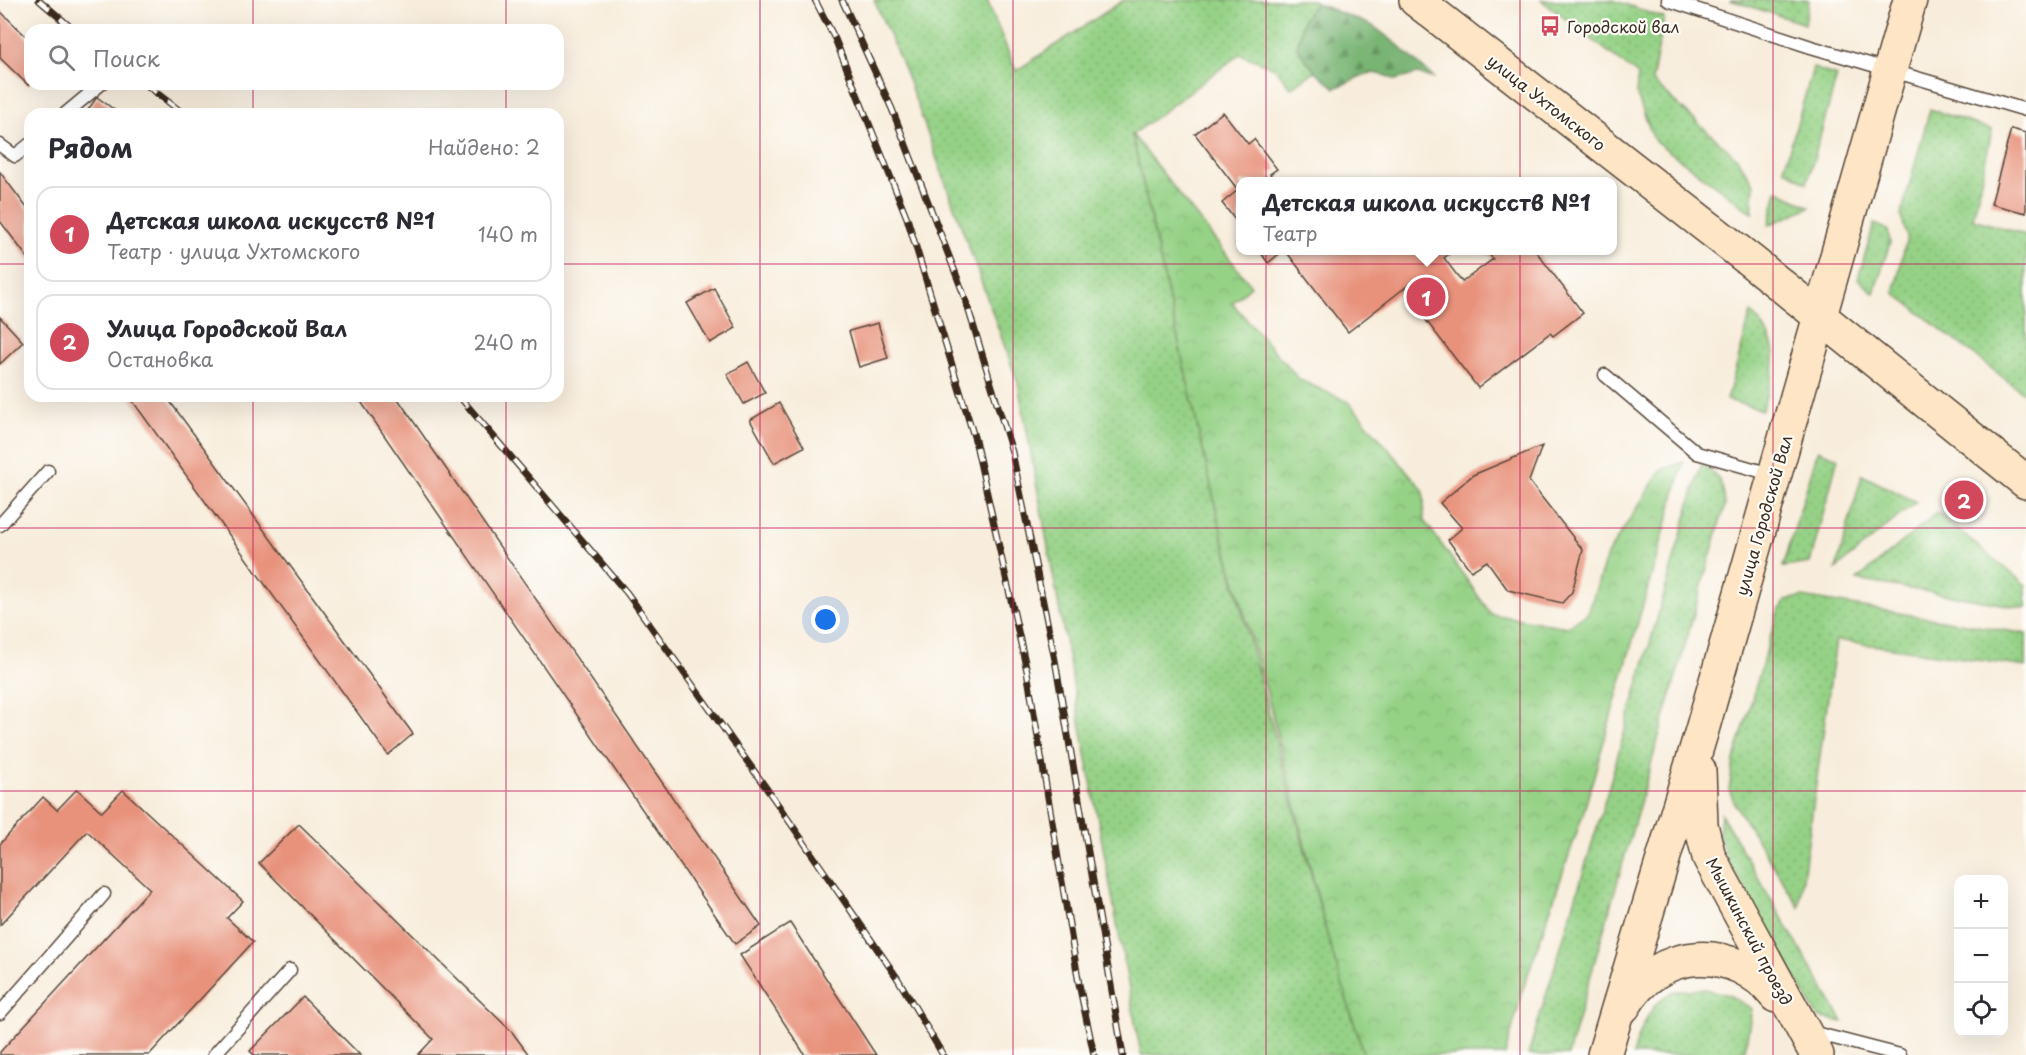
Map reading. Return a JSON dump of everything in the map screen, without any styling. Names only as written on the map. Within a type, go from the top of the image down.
[{"type":"main road","name":"улица Ухтомского","points":[[1416,0],[1819,315],[2026,482]]},
{"type":"main road","name":"улица Городской Вал","points":[[1608,1042],[1702,730],[1910,0]]},
{"type":"main road","name":"Мышкинский проезд","points":[[1702,730],[1698,784],[1701,825],[1709,857],[1810,1042]]},
{"type":"main road","points":[[1608,1042],[1629,999],[1652,973],[1667,964],[1704,959],[1739,966],[1758,977],[1770,988],[1810,1042]]},
{"type":"lane","points":[[1668,0],[1889,70],[2026,110]]},
{"type":"lane","points":[[72,108],[94,90]]},
{"type":"lane","points":[[0,145],[15,156],[24,149]]},
{"type":"lane","points":[[1605,375],[1697,453],[1775,475]]},
{"type":"lane","points":[[0,525],[48,471]]},
{"type":"lane","points":[[0,1013],[104,894]]},
{"type":"lane","points":[[214,1055],[290,970]]},
{"type":"lane","points":[[1810,1042],[1900,1055]]},
{"type":"green space","points":[[874,0],[987,0],[1016,71],[1124,0],[1313,0],[1316,3],[1303,20],[1297,48],[1315,71],[1291,88],[1275,68],[1240,54],[1132,135],[1222,535],[1329,942],[1364,1055],[1141,1055],[1018,383],[905,71]]},
{"type":"green space","points":[[1541,0],[1613,0],[1664,18],[1652,81],[1737,158],[1754,184],[1752,213],[1654,140],[1636,93],[1638,75]]},
{"type":"green space","points":[[1730,0],[1809,0],[1805,24]]},
{"type":"green space","points":[[1316,3],[1373,26],[1397,44],[1435,79],[1417,74],[1396,80],[1370,73],[1335,88],[1315,71],[1297,48],[1303,19]]},
{"type":"green space","points":[[1813,68],[1837,76],[1807,183],[1784,169]]},
{"type":"green space","points":[[1930,109],[1992,130],[1973,219],[2026,235],[2026,395],[1894,293],[1907,237],[1901,215]]},
{"type":"green space","points":[[1132,134],[1251,286],[1232,303],[1300,380],[1349,402],[1424,491],[1424,520],[1491,614],[1567,627],[1588,613],[1607,555],[1661,470],[1684,462],[1583,814],[1524,986],[1505,1055],[1364,1055],[1329,942],[1267,693],[1222,535]]},
{"type":"green space","points":[[1777,190],[1810,207],[1769,225]]},
{"type":"green space","points":[[1874,224],[1888,230],[1890,243],[1874,293],[1858,279]]},
{"type":"green space","points":[[1751,313],[1762,325],[1773,348],[1773,370],[1762,410],[1727,400]]},
{"type":"green space","points":[[1818,450],[1838,458],[1810,563],[1783,567]]},
{"type":"green space","points":[[1701,465],[1720,480],[1725,505],[1568,1055],[1528,1055],[1601,814]]},
{"type":"green space","points":[[1862,475],[1916,502],[1836,569]]},
{"type":"green space","points":[[1937,513],[2026,585],[2026,608],[1857,580]]},
{"type":"green space","points":[[1802,597],[2026,634],[2026,667],[1836,640],[1799,907],[1736,806],[1729,790],[1734,760],[1778,611],[1786,600]]},
{"type":"green space","points":[[1721,814],[1843,1022],[1818,1017],[1727,860],[1719,835]]},
{"type":"green space","points":[[1705,989],[1729,995],[1752,1009],[1745,1050],[1732,1055],[1633,1055],[1647,1017],[1660,1001],[1676,991]]},
{"type":"building","points":[[0,11],[24,34],[24,81],[0,58]]},
{"type":"building","points":[[97,97],[112,108],[89,108]]},
{"type":"building","points":[[1223,112],[1248,144],[1254,139],[1277,169],[1270,174],[1272,177],[1236,177],[1236,187],[1195,134]]},
{"type":"building","points":[[2011,129],[2026,133],[2026,213],[1991,204]]},
{"type":"building","points":[[0,172],[24,204],[24,253],[0,221]]},
{"type":"building","points":[[1236,192],[1236,221],[1222,203]]},
{"type":"building","points":[[1262,255],[1278,255],[1268,263]]},
{"type":"building","points":[[1289,255],[1448,255],[1444,258],[1462,282],[1493,259],[1490,255],[1539,255],[1583,313],[1553,336],[1550,333],[1478,388],[1421,314],[1434,304],[1416,279],[1348,332]]},
{"type":"building","points":[[714,288],[736,328],[710,343],[687,303]]},
{"type":"building","points":[[0,317],[23,342],[0,364]]},
{"type":"building","points":[[878,323],[888,358],[859,367],[849,331]]},
{"type":"building","points":[[748,362],[765,393],[744,404],[727,374]]},
{"type":"building","points":[[133,402],[170,402],[413,734],[388,755]]},
{"type":"building","points":[[361,402],[400,402],[761,926],[735,944]]},
{"type":"building","points":[[779,403],[804,447],[774,463],[750,420]]},
{"type":"building","points":[[1542,446],[1529,481],[1583,550],[1572,592],[1562,603],[1508,590],[1487,561],[1471,571],[1448,540],[1462,528],[1440,503],[1473,475]]},
{"type":"building","points":[[77,789],[102,812],[123,790],[243,901],[227,918],[253,942],[149,1055],[0,1055],[0,1052],[150,889],[87,831],[0,925],[0,844],[43,797],[57,810]]},
{"type":"building","points":[[299,824],[512,1032],[529,1055],[418,1055],[433,1039],[259,863]]},
{"type":"building","points":[[790,923],[876,1055],[805,1055],[740,955]]},
{"type":"building","points":[[303,997],[360,1055],[254,1055],[250,1051]]},
{"type":"railway","points":[[39,0],[67,24]]},
{"type":"railway","points":[[815,0],[835,39],[907,218],[975,440],[1027,671],[1079,984],[1094,1055]]},
{"type":"railway","points":[[842,0],[892,109],[964,295],[1012,452],[1055,660],[1123,1055]]},
{"type":"railway","points":[[153,90],[176,108]]},
{"type":"railway","points":[[464,402],[627,593],[774,799],[898,979],[943,1055]]},
{"type":"place","name":"Городской вал","points":[[1550,26]]},
{"type":"place","name":"Детская школа искусств №1","points":[[1426,297]]},
{"type":"place","name":"Улица Городской Вал","points":[[1964,500]]}]
